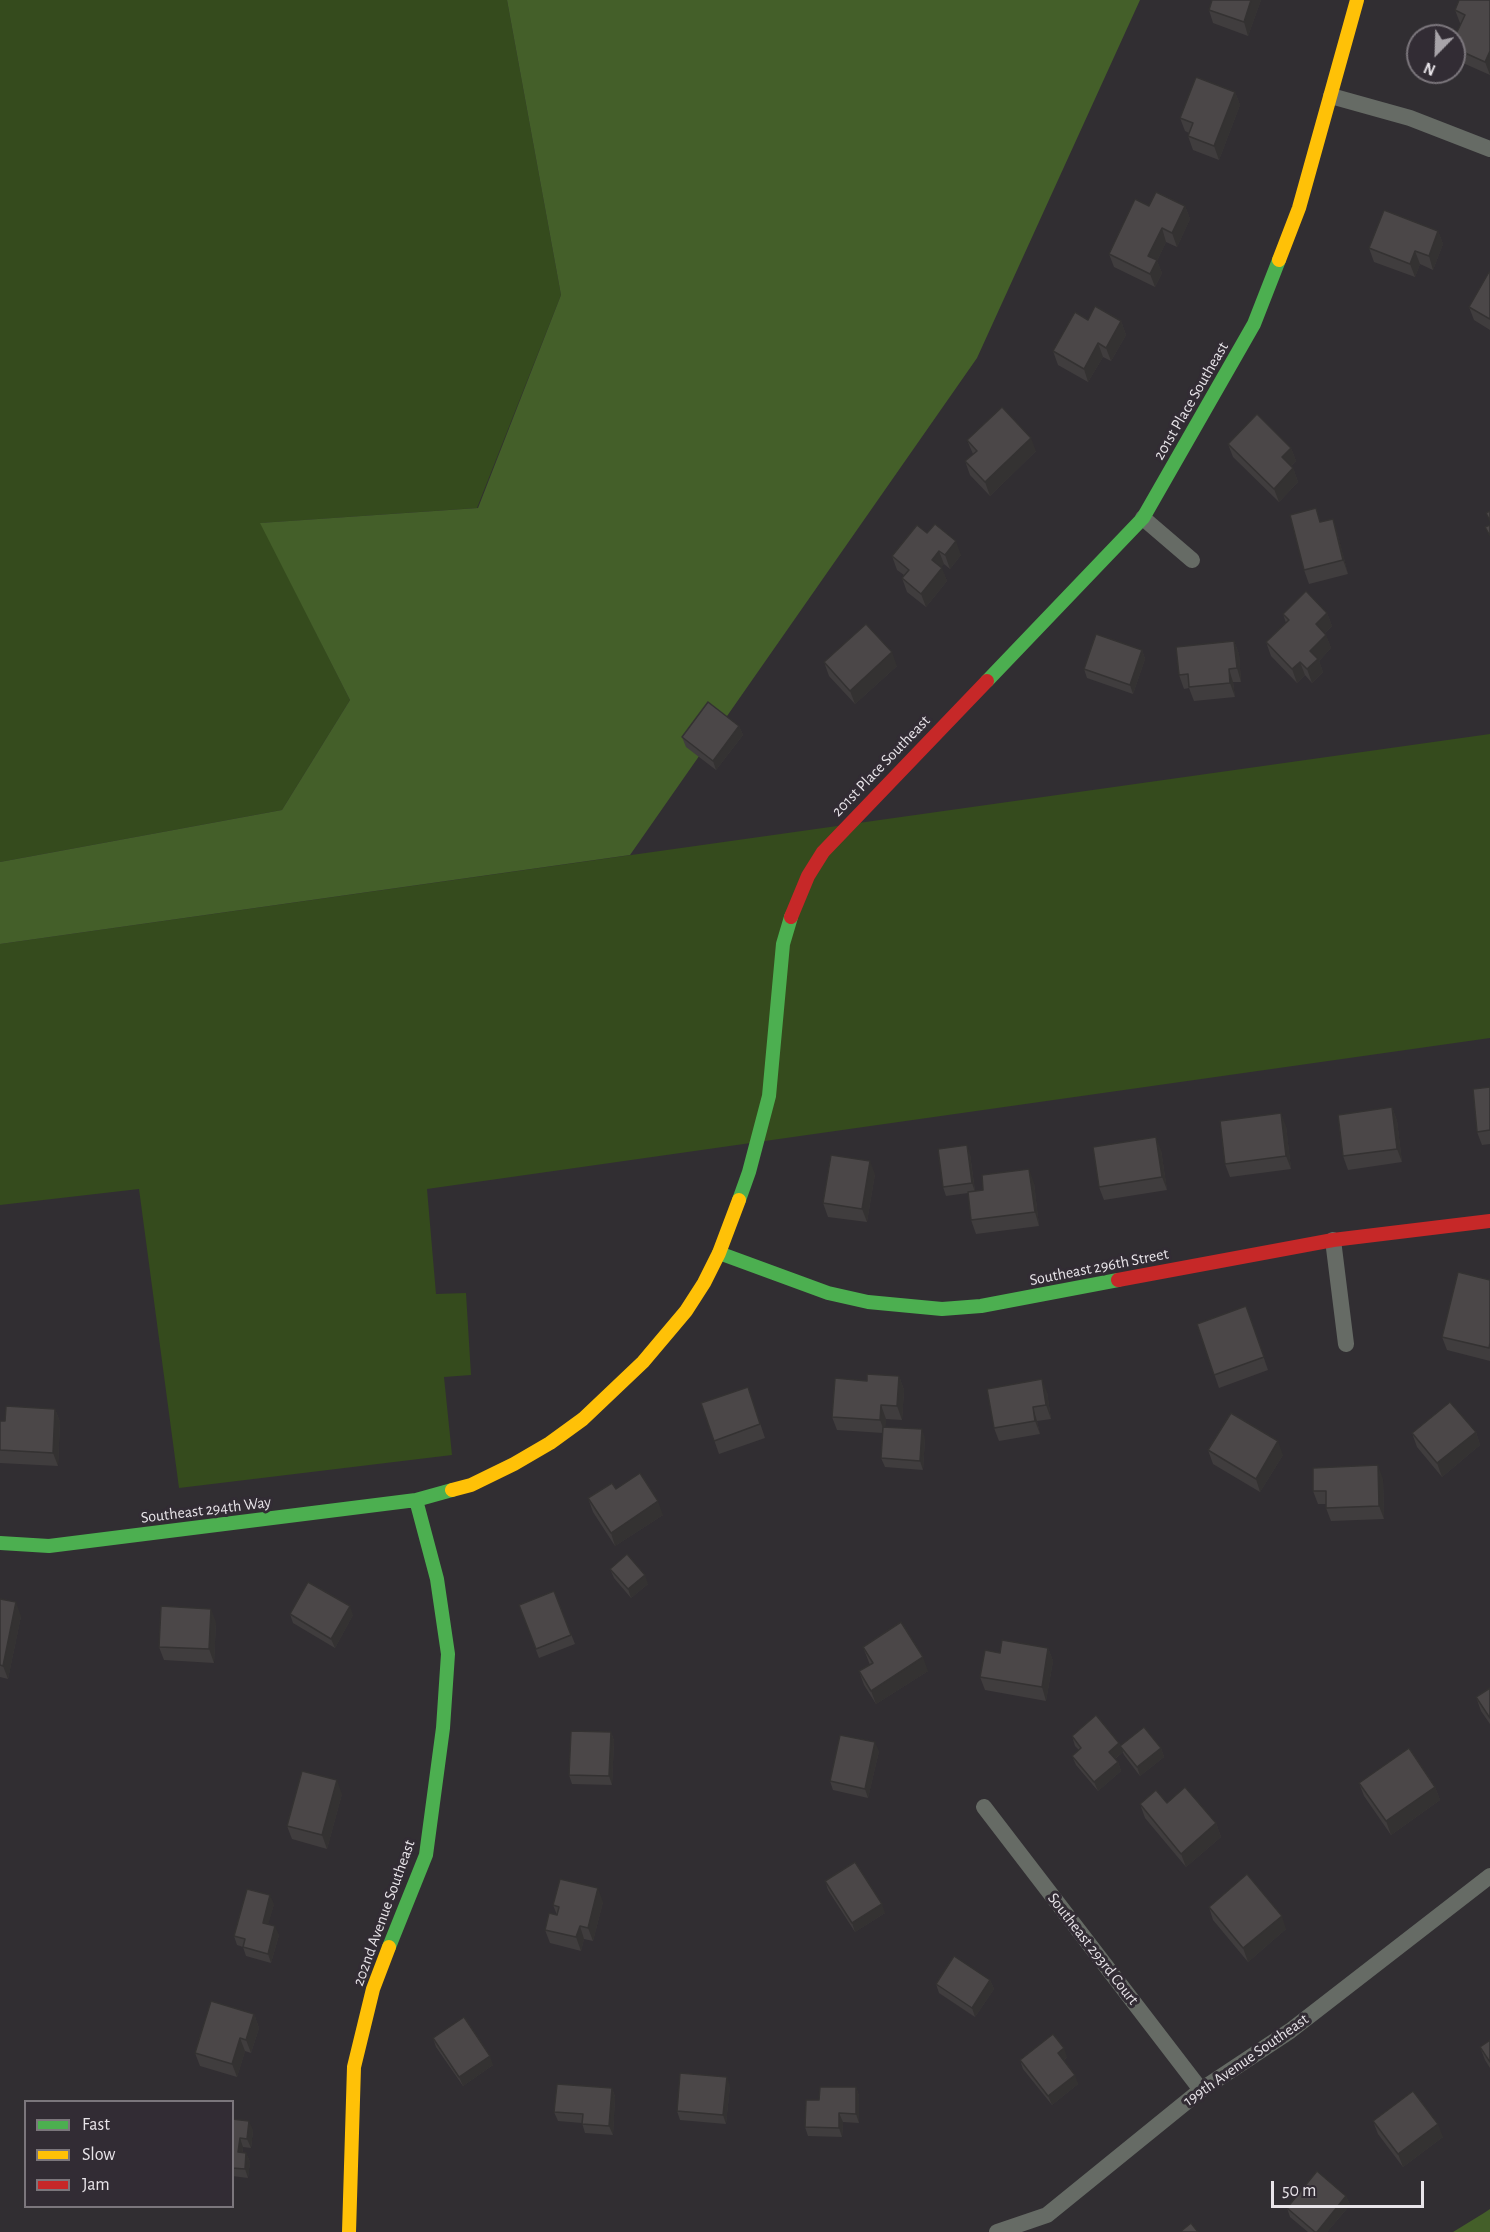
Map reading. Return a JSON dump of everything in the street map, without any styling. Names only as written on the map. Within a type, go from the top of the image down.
[{"type":"street","name":"201st Place Southeast","points":[[416,1500],[471,1485],[550,1443],[583,1419],[643,1362],[686,1311],[704,1283],[720,1253],[749,1172],[769,1096],[783,944],[793,910],[807,876],[823,852],[1143,518],[1254,324],[1299,208],[1358,0]]},
{"type":"street","points":[[1331,96],[1410,118],[1490,149]]},
{"type":"street","points":[[1143,518],[1192,560]]},
{"type":"street","name":"Southeast 296th Street","points":[[720,1253],[828,1293],[868,1302],[942,1309],[981,1306],[1333,1239],[1490,1221]]},
{"type":"street","points":[[1333,1239],[1346,1344]]},
{"type":"street","name":"Southeast 294th Way","points":[[0,1543],[49,1546],[416,1500]]},
{"type":"street","name":"202nd Avenue Southeast","points":[[349,2232],[354,2067],[373,1989],[426,1855],[443,1728],[448,1654],[436,1579],[416,1500]]},
{"type":"street","name":"Southeast 293rd Court","points":[[984,1807],[1201,2090]]},
{"type":"street","name":"199th Avenue Southeast","points":[[997,2232],[1047,2214],[1201,2090],[1290,2031],[1490,1876]]},
{"type":"green space","points":[[0,0],[507,0],[561,295],[477,508],[261,523],[350,700],[282,810],[0,862]]},
{"type":"green space","points":[[507,0],[1140,0],[977,358],[630,855],[0,944],[0,862],[282,810],[350,700],[260,523],[478,508],[561,295]]},
{"type":"green space","points":[[1490,734],[1490,1038],[427,1189],[436,1294],[466,1293],[471,1375],[444,1377],[452,1455],[179,1488],[139,1189],[0,1205],[0,944]]},
{"type":"green space","points":[[1490,2209],[1490,2232],[1453,2232],[1484,2213]]},
{"type":"building","points":[[1212,0],[1251,0],[1244,22],[1209,10]]},
{"type":"building","points":[[1459,0],[1490,0],[1490,51],[1485,62],[1466,53],[1466,24],[1461,24],[1465,15],[1455,10]]},
{"type":"building","points":[[1196,77],[1235,92],[1214,146],[1188,136],[1193,123],[1180,118]]},
{"type":"building","points":[[1156,192],[1185,206],[1172,233],[1162,228],[1148,256],[1157,260],[1150,274],[1109,254],[1135,199],[1149,206]]},
{"type":"building","points":[[1384,210],[1438,231],[1429,256],[1415,251],[1410,264],[1369,248]]},
{"type":"building","points":[[1490,273],[1490,319],[1469,307]]},
{"type":"building","points":[[1095,306],[1121,321],[1106,348],[1098,343],[1084,369],[1053,351],[1075,312],[1088,320]]},
{"type":"building","points":[[1002,407],[1031,438],[985,482],[965,461],[977,451],[967,440]]},
{"type":"building","points":[[1257,414],[1291,448],[1282,457],[1293,468],[1274,489],[1228,444]]},
{"type":"building","points":[[1316,508],[1320,522],[1333,519],[1343,560],[1304,570],[1290,515]]},
{"type":"building","points":[[935,524],[956,541],[945,555],[939,551],[932,560],[942,568],[921,594],[902,578],[909,570],[892,556],[917,525],[927,533]]},
{"type":"building","points":[[1490,525],[1490,536],[1485,527]]},
{"type":"building","points":[[1306,591],[1327,613],[1316,624],[1326,635],[1310,651],[1318,659],[1307,669],[1300,662],[1292,669],[1266,642],[1289,620],[1283,614]]},
{"type":"building","points":[[866,624],[892,652],[850,691],[824,662]]},
{"type":"building","points":[[1096,634],[1142,650],[1130,685],[1084,669]]},
{"type":"building","points":[[1234,641],[1237,668],[1229,669],[1230,683],[1189,687],[1188,674],[1179,675],[1176,647]]},
{"type":"building","points":[[708,702],[739,726],[713,761],[682,737]]},
{"type":"building","points":[[1490,1087],[1490,1130],[1477,1132],[1473,1089]]},
{"type":"building","points":[[1392,1107],[1397,1149],[1343,1156],[1338,1115]]},
{"type":"building","points":[[1281,1113],[1286,1156],[1225,1164],[1220,1121]]},
{"type":"building","points":[[1156,1137],[1162,1177],[1099,1187],[1093,1147]]},
{"type":"building","points":[[967,1145],[972,1183],[943,1187],[938,1149]]},
{"type":"building","points":[[831,1155],[870,1161],[862,1209],[823,1203]]},
{"type":"building","points":[[1029,1169],[1035,1212],[971,1220],[968,1192],[983,1190],[982,1175]]},
{"type":"building","points":[[1458,1272],[1490,1280],[1489,1348],[1442,1337]]},
{"type":"building","points":[[1246,1306],[1264,1357],[1214,1375],[1197,1324]]},
{"type":"building","points":[[867,1374],[899,1376],[897,1406],[881,1405],[880,1420],[832,1417],[835,1378],[867,1381]]},
{"type":"building","points":[[1042,1379],[1046,1405],[1033,1407],[1035,1421],[994,1428],[987,1389]]},
{"type":"building","points":[[748,1387],[760,1424],[714,1441],[701,1403]]},
{"type":"building","points":[[1450,1402],[1476,1432],[1437,1463],[1412,1433]]},
{"type":"building","points":[[6,1406],[55,1409],[53,1453],[0,1450],[0,1421],[5,1421]]},
{"type":"building","points":[[1231,1413],[1278,1441],[1256,1479],[1208,1450]]},
{"type":"building","points":[[883,1427],[922,1429],[920,1461],[881,1458]]},
{"type":"building","points":[[1378,1465],[1379,1506],[1326,1508],[1326,1491],[1313,1491],[1313,1468]]},
{"type":"building","points":[[640,1473],[658,1501],[611,1533],[588,1498],[612,1483],[616,1489]]},
{"type":"building","points":[[627,1554],[645,1575],[628,1589],[610,1569]]},
{"type":"building","points":[[308,1582],[350,1606],[331,1639],[290,1614]]},
{"type":"building","points":[[554,1591],[571,1635],[536,1649],[519,1605]]},
{"type":"building","points":[[0,1599],[16,1602],[3,1666],[0,1665]]},
{"type":"building","points":[[161,1606],[211,1609],[209,1649],[159,1647]]},
{"type":"building","points":[[901,1622],[923,1657],[871,1691],[859,1671],[873,1663],[863,1647]]},
{"type":"building","points":[[1002,1640],[1048,1648],[1042,1687],[980,1677],[985,1650],[1000,1653]]},
{"type":"building","points":[[1490,1688],[1490,1718],[1476,1697]]},
{"type":"building","points":[[1096,1715],[1119,1743],[1109,1752],[1118,1762],[1094,1782],[1072,1756],[1081,1748],[1072,1736]]},
{"type":"building","points":[[1144,1727],[1161,1748],[1137,1767],[1120,1746]]},
{"type":"building","points":[[571,1731],[611,1732],[609,1776],[569,1775]]},
{"type":"building","points":[[840,1735],[875,1742],[865,1789],[830,1781]]},
{"type":"building","points":[[1409,1748],[1435,1787],[1386,1821],[1359,1783]]},
{"type":"building","points":[[302,1771],[337,1780],[322,1835],[287,1826]]},
{"type":"building","points":[[1185,1787],[1216,1823],[1181,1854],[1140,1804],[1156,1790],[1167,1803]]},
{"type":"building","points":[[855,1862],[882,1904],[852,1923],[825,1881]]},
{"type":"building","points":[[1247,1874],[1282,1916],[1243,1948],[1209,1907]]},
{"type":"building","points":[[560,1879],[598,1888],[588,1928],[580,1926],[576,1937],[545,1930],[549,1913],[557,1915],[559,1907],[553,1905]]},
{"type":"building","points":[[247,1889],[270,1895],[263,1923],[275,1926],[268,1954],[243,1947],[245,1939],[234,1936]]},
{"type":"building","points":[[954,1956],[990,1980],[972,2008],[936,1984]]},
{"type":"building","points":[[211,2001],[254,2014],[246,2040],[240,2038],[232,2064],[195,2053]]},
{"type":"building","points":[[464,2017],[490,2056],[459,2077],[433,2038]]},
{"type":"building","points":[[1053,2034],[1064,2048],[1058,2053],[1075,2075],[1048,2096],[1020,2060]]},
{"type":"building","points":[[1490,2040],[1490,2062],[1480,2047]]},
{"type":"building","points":[[680,2073],[727,2077],[723,2115],[677,2111]]},
{"type":"building","points":[[557,2084],[612,2088],[609,2126],[582,2124],[583,2114],[554,2112]]},
{"type":"building","points":[[820,2087],[856,2087],[856,2114],[839,2113],[839,2128],[805,2127],[806,2100],[819,2100]]},
{"type":"building","points":[[1413,2091],[1438,2124],[1398,2154],[1373,2121]]},
{"type":"building","points":[[234,2119],[249,2121],[247,2139],[240,2138],[238,2152],[246,2153],[245,2169],[234,2168]]},
{"type":"building","points":[[1317,2171],[1346,2196],[1315,2232],[1287,2208]]},
{"type":"building","points":[[1191,2223],[1198,2232],[1180,2232]]},
{"type":"traffic: fast","points":[[987,681],[1143,518],[1254,324],[1279,260]]},
{"type":"traffic: fast","points":[[739,1200],[749,1172],[769,1096],[783,944],[791,917]]},
{"type":"traffic: fast","points":[[719,1253],[828,1293],[868,1302],[942,1309],[981,1306],[1118,1280]]},
{"type":"traffic: fast","points":[[0,1543],[49,1546],[416,1500],[452,1490]]},
{"type":"traffic: fast","points":[[389,1947],[426,1855],[443,1728],[448,1654],[437,1579],[416,1500]]},
{"type":"traffic: slow","points":[[1279,260],[1299,208],[1357,0]]},
{"type":"traffic: slow","points":[[452,1490],[471,1485],[550,1443],[583,1419],[643,1362],[686,1311],[704,1283],[719,1253],[739,1200]]},
{"type":"traffic: slow","points":[[349,2232],[354,2067],[373,1989],[389,1947]]},
{"type":"traffic: jam","points":[[791,917],[808,876],[823,852],[987,681]]},
{"type":"traffic: jam","points":[[1118,1280],[1333,1240],[1490,1221]]}]
